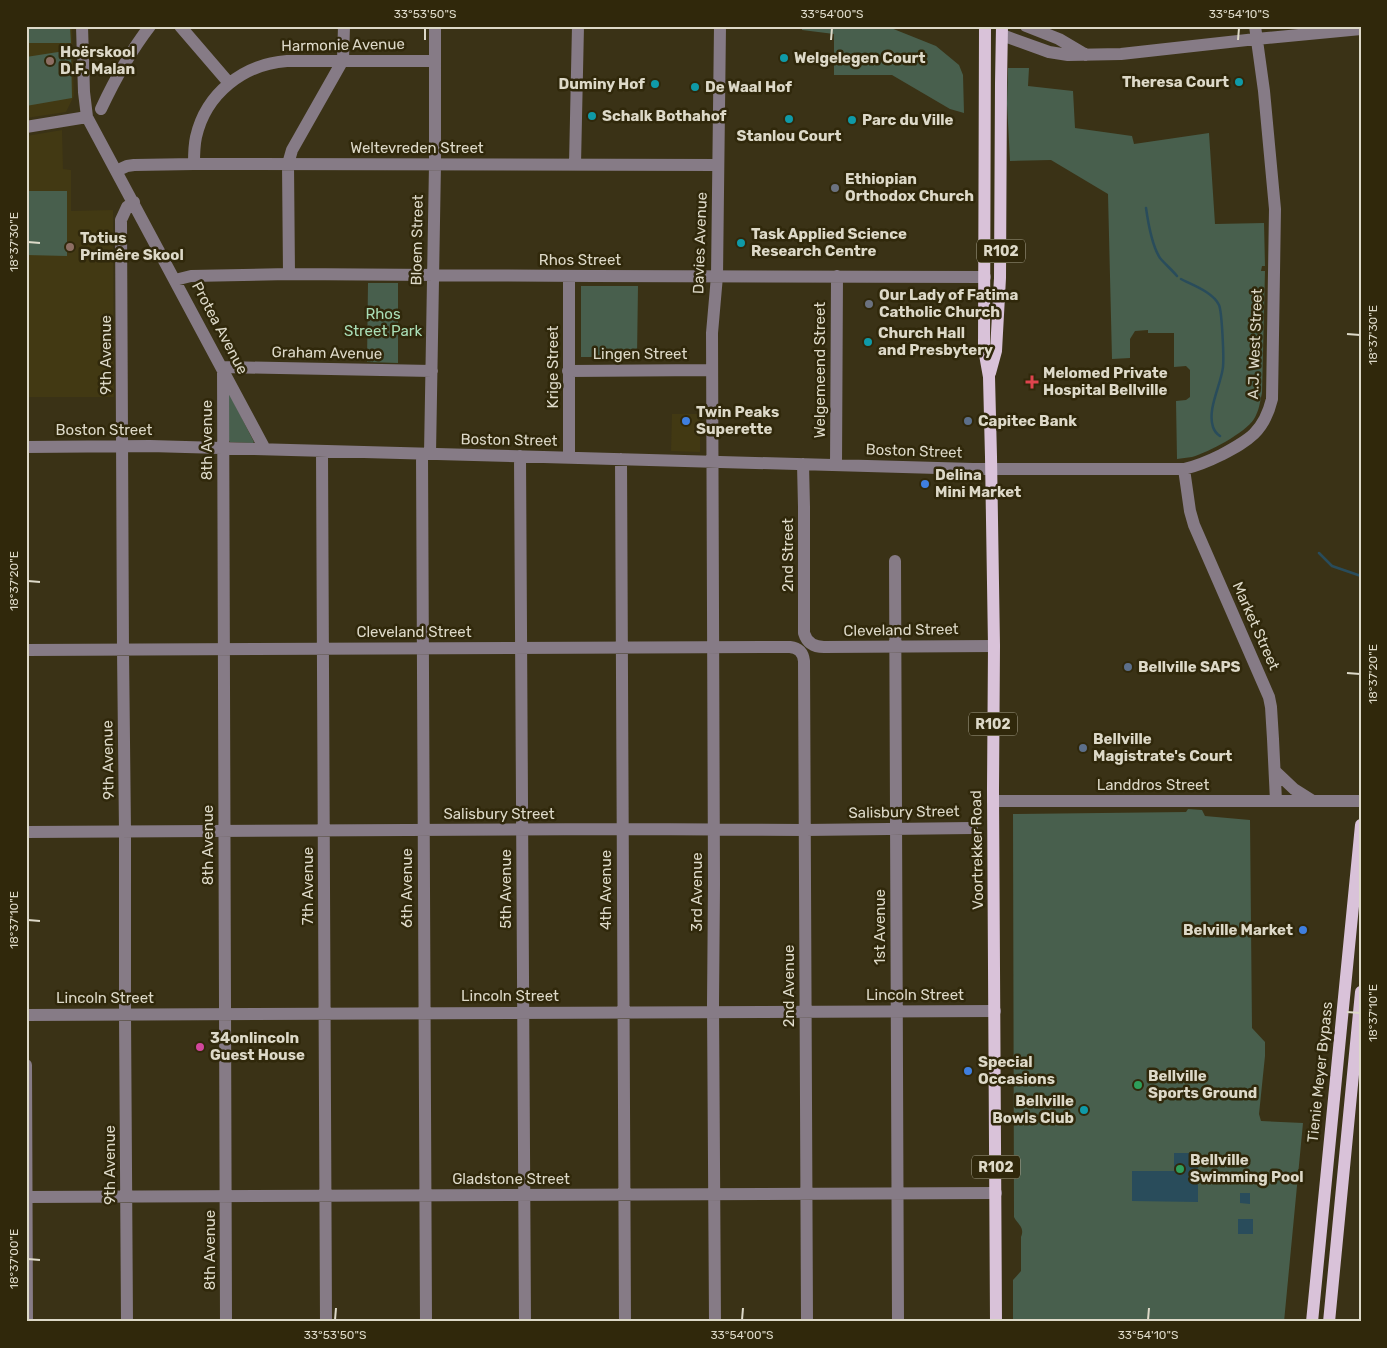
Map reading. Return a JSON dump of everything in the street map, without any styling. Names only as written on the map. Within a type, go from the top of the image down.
[{"type":"main road","points":[[982,27],[1002,31]]},
{"type":"main road","name":"Voortrekker Road","points":[[982,27],[984,87],[984,349],[989,377],[994,646],[996,1322]]},
{"type":"main road","name":"Voortrekker Road","points":[[989,377],[996,351],[1000,278],[1002,31]]},
{"type":"main road","name":"Tienie Meyer Bypass","points":[[1312,1322],[1361,824]]},
{"type":"main road","points":[[1329,1322],[1361,992]]},
{"type":"street","name":"Protea Avenue","points":[[82,26],[84,92],[88,117],[265,449]]},
{"type":"street","points":[[101,109],[134,46],[150,26]]},
{"type":"street","points":[[180,26],[229,83]]},
{"type":"street","points":[[289,274],[288,164],[292,150],[343,60],[344,26]]},
{"type":"street","name":"Bloem Street","points":[[426,454],[432,371],[435,26]]},
{"type":"street","points":[[576,164],[578,26]]},
{"type":"street","name":"Davies Avenue","points":[[712,462],[713,316],[718,276],[720,26]]},
{"type":"street","points":[[1026,26],[1059,39],[1086,55]]},
{"type":"street","points":[[1002,31],[1049,52],[1086,55],[1121,54],[1256,33],[1361,29]]},
{"type":"street","name":"A.J. West Street","points":[[991,469],[1184,469],[1195,467],[1247,441],[1263,422],[1272,400],[1275,208],[1264,91],[1256,33]]},
{"type":"street","name":"Harmonie Avenue","points":[[194,164],[196,136],[214,98],[229,83],[252,69],[277,62],[434,60]]},
{"type":"street","points":[[26,128],[88,117]]},
{"type":"street","name":"Weltevreden Street","points":[[116,171],[134,165],[194,164],[718,165]]},
{"type":"street","name":"9th Avenue","points":[[127,1322],[126,832],[123,650],[121,220],[127,207],[134,202]]},
{"type":"street","name":"Rhos Street","points":[[175,280],[191,276],[289,274],[985,277]]},
{"type":"street","name":"Krige Street","points":[[569,276],[569,458]]},
{"type":"street","name":"Welgemeend Street","points":[[836,465],[837,276]]},
{"type":"street","name":"Graham Avenue","points":[[222,367],[432,371]]},
{"type":"street","name":"8th Avenue","points":[[222,367],[226,1322]]},
{"type":"street","name":"Lingen Street","points":[[568,371],[712,370]]},
{"type":"street","name":"Boston Street","points":[[26,447],[223,448],[991,469]]},
{"type":"street","name":"7th Avenue","points":[[322,451],[326,1322]]},
{"type":"street","name":"6th Avenue","points":[[426,454],[423,648],[426,1322]]},
{"type":"street","name":"5th Avenue","points":[[520,456],[525,1322]]},
{"type":"street","name":"4th Avenue","points":[[621,459],[625,1322]]},
{"type":"street","name":"3rd Avenue","points":[[712,462],[716,1322]]},
{"type":"street","name":"2nd Street","points":[[803,464],[805,647]]},
{"type":"street","name":"Market Street","points":[[1184,469],[1194,525],[1269,697],[1276,802]]},
{"type":"street","name":"1st Avenue","points":[[895,562],[898,1322]]},
{"type":"street","name":"Cleveland Street","points":[[26,650],[994,646]]},
{"type":"street","name":"2nd Avenue","points":[[805,647],[807,1322]]},
{"type":"street","points":[[1275,771],[1294,789],[1313,801]]},
{"type":"street","name":"Landdros Street","points":[[993,802],[1361,802]]},
{"type":"street","name":"Salisbury Street","points":[[26,832],[972,828]]},
{"type":"street","name":"Lincoln Street","points":[[26,1015],[995,1011]]},
{"type":"street","points":[[26,1065],[27,1322]]},
{"type":"street","name":"Gladstone Street","points":[[27,1197],[996,1193]]},
{"type":"shaded area","name":"Hoërskool D.F. Malan","points":[[26,26],[72,26],[74,96],[66,112],[26,118]]},
{"type":"shaded area","name":"Totius Primêre Skool","points":[[62,130],[63,169],[71,170],[71,211],[113,210],[114,397],[26,397],[26,136]]},
{"type":"shaded area","points":[[672,414],[700,414],[700,452],[671,451]]},
{"type":"green space","points":[[26,26],[70,26],[71,43],[26,43]]},
{"type":"green space","points":[[802,26],[886,26],[936,46],[959,65],[963,75],[964,113],[950,109],[892,75],[834,75],[834,34],[802,30]]},
{"type":"green space","points":[[71,50],[72,98],[26,106],[26,57]]},
{"type":"green space","points":[[1008,68],[1029,68],[1028,86],[1073,91],[1075,128],[1132,136],[1134,144],[1209,133],[1215,224],[1264,223],[1265,266],[1262,266],[1261,271],[1265,271],[1262,393],[1254,419],[1243,430],[1226,441],[1199,455],[1177,459],[1176,401],[1186,400],[1190,397],[1190,370],[1186,366],[1174,367],[1174,333],[1148,333],[1148,330],[1135,331],[1130,339],[1130,358],[1112,359],[1108,194],[1051,160],[1010,161],[1007,104]]},
{"type":"green space","points":[[26,191],[67,191],[67,256],[26,255]]},
{"type":"green space","name":"Rhos Street Park","points":[[368,283],[398,283],[398,363],[367,362]]},
{"type":"green space","points":[[581,286],[638,286],[637,357],[581,357]]},
{"type":"green space","points":[[229,393],[253,443],[230,442],[228,439]]},
{"type":"green space","name":"Bellville Sports Ground","points":[[1188,809],[1202,810],[1205,816],[1250,820],[1252,1028],[1265,1042],[1259,1114],[1261,1121],[1303,1123],[1284,1322],[1013,1322],[1013,1280],[1021,1271],[1022,1231],[1014,1217],[1013,814],[1186,812]]},
{"type":"water","points":[[1174,1153],[1198,1153],[1198,1202],[1132,1201],[1132,1171],[1174,1171]]},
{"type":"water","points":[[1240,1193],[1250,1193],[1250,1204],[1240,1203]]},
{"type":"water","points":[[1238,1219],[1253,1219],[1253,1234],[1238,1234]]},
{"type":"waterway","points":[[1146,208],[1157,253],[1177,276]]},
{"type":"waterway","points":[[1181,279],[1212,296],[1220,309],[1223,367],[1212,413],[1213,427],[1220,436]]},
{"type":"waterway","points":[[1319,553],[1332,566],[1361,576]]},
{"type":"place","name":"Welgelegen Court","points":[[784,58]]},
{"type":"place","name":"Hoërskool D.F. Malan","points":[[50,61]]},
{"type":"place","name":"Theresa Court","points":[[1239,82]]},
{"type":"place","name":"Duminy Hof","points":[[655,84]]},
{"type":"place","name":"De Waal Hof","points":[[695,87]]},
{"type":"place","name":"Schalk Bothahof","points":[[592,116]]},
{"type":"place","name":"Stanlou Court","points":[[789,119]]},
{"type":"place","name":"Parc du Ville","points":[[852,120]]},
{"type":"place","name":"Ethiopian Orthodox Church","points":[[835,188]]},
{"type":"place","name":"Task Applied Science Research Centre","points":[[741,243]]},
{"type":"place","name":"Totius Primêre Skool","points":[[70,247]]},
{"type":"place","name":"Our Lady of Fatima Catholic Church","points":[[869,304]]},
{"type":"place","name":"Church Hall and Presbytery","points":[[868,342]]},
{"type":"place","name":"Melomed Private Hospital Bellville","points":[[1032,382]]},
{"type":"place","name":"Twin Peaks Superette","points":[[686,421]]},
{"type":"place","name":"Capitec Bank","points":[[968,421]]},
{"type":"place","name":"Delina Mini Market","points":[[925,484]]},
{"type":"place","name":"Bellville SAPS","points":[[1128,667]]},
{"type":"place","name":"Bellville Magistrate's Court","points":[[1083,748]]},
{"type":"place","name":"Belville Market","points":[[1303,930]]},
{"type":"place","name":"34onlincoln Guest House","points":[[200,1047]]},
{"type":"place","name":"Special Occasions","points":[[968,1071]]},
{"type":"place","name":"Bellville Sports Ground","points":[[1138,1085]]},
{"type":"place","name":"Bellville Bowls Club","points":[[1084,1110]]},
{"type":"place","name":"Bellville Swimming Pool","points":[[1180,1169]]}]
